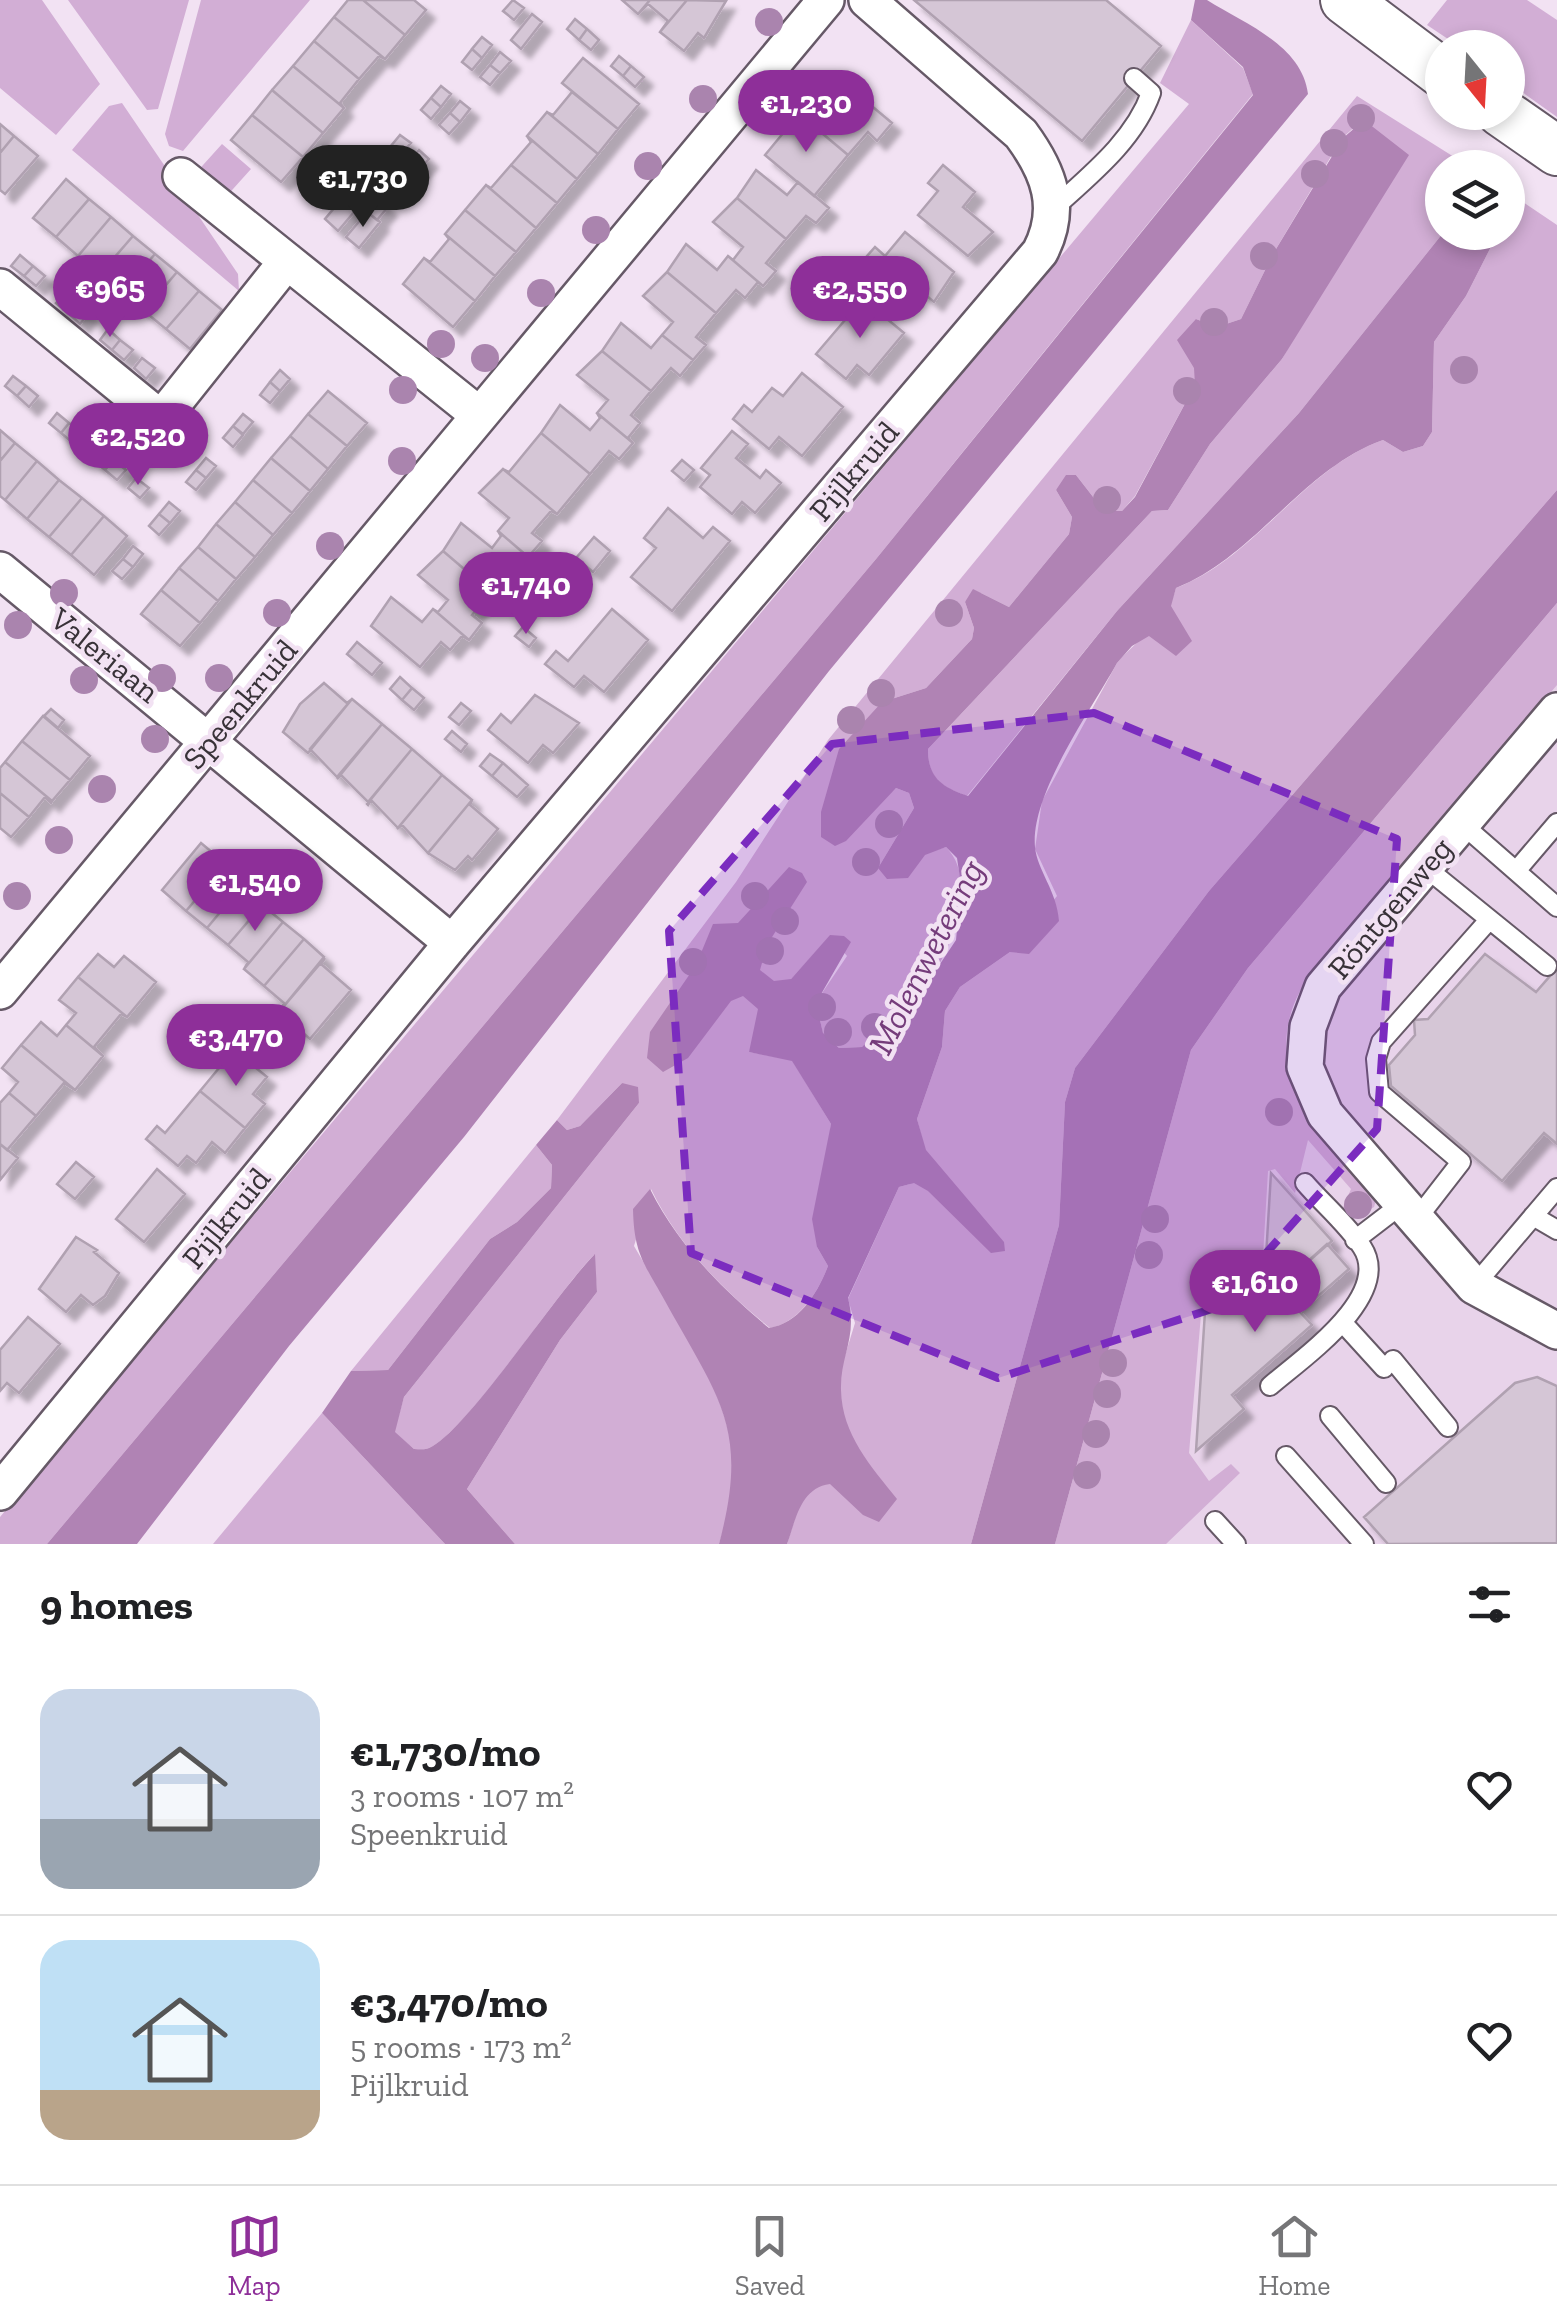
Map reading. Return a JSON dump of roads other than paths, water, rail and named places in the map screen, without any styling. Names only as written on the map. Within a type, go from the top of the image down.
[{"type":"street","name":"Speenkruid","points":[[0,991],[826,0]]},
{"type":"street","points":[[867,0],[1021,134],[1040,159],[1053,209]]},
{"type":"street","points":[[1344,0],[1425,60]]},
{"type":"street","points":[[1525,129],[1557,151]]},
{"type":"street","points":[[182,176],[479,416]]},
{"type":"street","name":"Pijlkruid","points":[[0,1492],[452,943],[1040,252],[1051,231],[1053,209]]},
{"type":"street","points":[[0,287],[160,420],[286,261]]},
{"type":"street","name":"Valeriaan","points":[[0,570],[210,740]]},
{"type":"street","name":"Röntgenweg","points":[[1557,711],[1323,988],[1308,1026],[1305,1067],[1325,1114],[1474,1286],[1557,1330]]},
{"type":"street","points":[[210,740],[452,943]]},
{"type":"lane","points":[[1053,209],[1106,161],[1144,112],[1151,93],[1134,78]]},
{"type":"lane","points":[[1516,871],[1557,823]]},
{"type":"lane","points":[[1462,824],[1557,907]]},
{"type":"lane","points":[[1425,867],[1547,966]]},
{"type":"lane","points":[[1355,1240],[1409,1212],[1460,1162],[1379,1092],[1376,1059],[1381,1042],[1489,920]]},
{"type":"lane","points":[[1270,1386],[1351,1316],[1368,1268],[1364,1250],[1305,1183]]},
{"type":"lane","points":[[1474,1286],[1557,1188]]},
{"type":"lane","points":[[1534,1216],[1557,1230]]},
{"type":"lane","points":[[1343,1323],[1448,1427]]},
{"type":"lane","points":[[1330,1416],[1386,1482]]},
{"type":"lane","points":[[1286,1456],[1364,1544]]},
{"type":"lane","points":[[1215,1520],[1236,1544]]},
{"type":"water label","name":"Molenwetering","points":[[926,957]]}]
